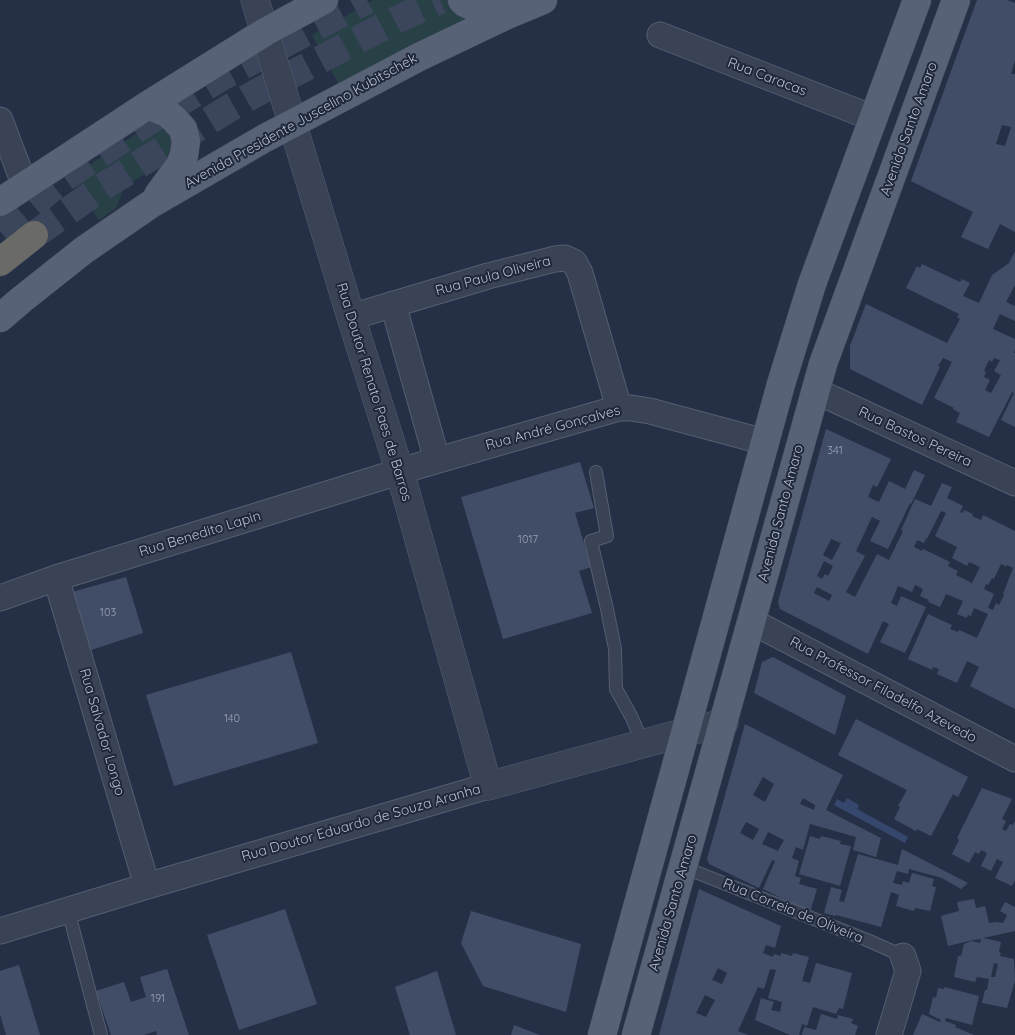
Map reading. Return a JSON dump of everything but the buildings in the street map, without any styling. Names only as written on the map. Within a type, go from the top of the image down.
[{"type":"highway","points":[[0,262],[34,235]]},
{"type":"main road","points":[[0,201],[264,32],[324,0]]},
{"type":"main road","points":[[462,0],[483,11],[507,15]]},
{"type":"main road","name":"Avenida Presidente Juscelino Kubitschek","points":[[0,318],[84,250],[151,204],[265,138],[419,57],[543,0]]},
{"type":"main road","points":[[602,1035],[765,442],[812,284],[917,0]]},
{"type":"main road","name":"Avenida Santo Amaro","points":[[636,1035],[830,345],[956,0]]},
{"type":"main road","points":[[148,105],[167,113],[175,120],[183,129],[186,142],[180,165],[151,204]]},
{"type":"street","name":"Rua Doutor Renato Paes de Barros","points":[[255,0],[400,472],[488,786]]},
{"type":"street","name":"Rua Caracas","points":[[660,35],[873,118]]},
{"type":"street","points":[[0,120],[25,186]]},
{"type":"street","name":"Rua Paula Oliveira","points":[[351,317],[488,276],[565,258],[574,262],[580,273],[619,408]]},
{"type":"street","points":[[393,304],[437,460]]},
{"type":"street","name":"Rua Bastos Pereira","points":[[816,391],[1015,483]]},
{"type":"street","name":"Rua André Gonçalves","points":[[400,472],[619,408],[650,411],[765,442]]},
{"type":"street","name":"Rua Benedito Lapin","points":[[0,598],[56,578],[400,472]]},
{"type":"street","name":"Rua Salvador Longo","points":[[56,578],[147,886]]},
{"type":"street","name":"Rua Professor Filadelfo Azevedo","points":[[751,621],[1015,759]]},
{"type":"street","name":"Rua Doutor Eduardo de Souza Aranha","points":[[0,931],[488,786],[724,722]]},
{"type":"street","points":[[889,1035],[908,971],[903,956]]},
{"type":"lane","points":[[596,472],[607,536],[591,541],[615,649],[616,689],[642,744]]},
{"type":"lane","name":"Rua Correia de Oliveira","points":[[683,867],[903,956]]},
{"type":"lane","points":[[68,910],[101,1035]]},
{"type":"green space","points":[[374,0],[532,0],[342,90],[312,35]]},
{"type":"green space","points":[[146,127],[156,127],[167,132],[175,146],[169,157],[124,188],[116,208],[99,220],[70,178]]},
{"type":"water","points":[[847,798],[859,805],[857,809],[908,837],[905,843],[834,805],[837,799],[844,803]]},
{"type":"tunnel","points":[[0,231],[64,178],[152,119],[225,75],[367,0]]},
{"type":"tunnel","points":[[34,235],[101,188],[228,109],[398,19],[440,0]]}]
